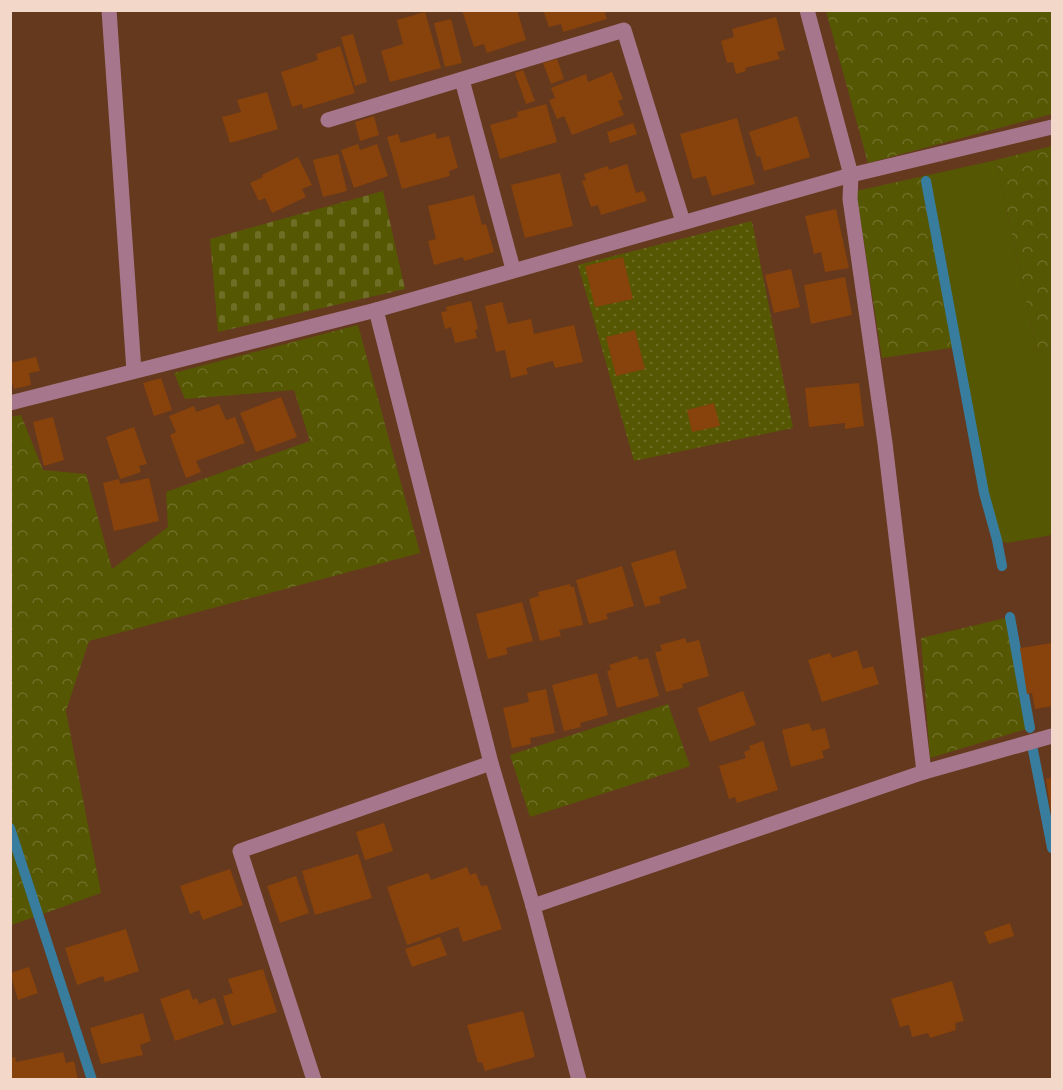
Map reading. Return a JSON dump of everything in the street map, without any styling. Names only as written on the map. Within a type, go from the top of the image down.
[{"type":"street","points":[[109,10],[134,370]]},
{"type":"street","points":[[807,10],[850,176],[850,199],[885,443],[924,772]]},
{"type":"street","points":[[328,120],[624,30],[683,222]]},
{"type":"street","points":[[462,80],[513,270]]},
{"type":"street","points":[[10,403],[376,310],[850,176],[1053,127]]},
{"type":"street","points":[[376,310],[491,763],[533,906],[579,1080]]},
{"type":"street","points":[[533,906],[924,772],[1053,736]]},
{"type":"street","points":[[314,1080],[240,851],[491,763]]},
{"type":"green space","points":[[826,11],[1052,11],[1052,114],[868,163]]},
{"type":"green space","points":[[1052,146],[1052,349],[1037,352],[996,160]]},
{"type":"green space","points":[[996,160],[1037,352],[1052,349],[1052,535],[1007,543],[997,540],[984,493],[924,176]]},
{"type":"green space","points":[[924,176],[958,347],[882,358],[856,191]]},
{"type":"green space","points":[[383,191],[405,289],[218,332],[210,239]]},
{"type":"green space","points":[[752,221],[793,428],[634,461],[578,265]]},
{"type":"green space","points":[[358,325],[420,553],[89,641],[66,711],[101,893],[12,925],[11,417],[21,415],[43,470],[86,474],[112,569],[168,527],[166,492],[310,441],[294,390],[185,399],[174,373]]},
{"type":"green space","points":[[1010,617],[1030,728],[930,758],[921,638]]},
{"type":"green space","points":[[668,704],[690,766],[530,817],[510,755]]},
{"type":"building","points":[[462,10],[517,10],[526,40],[487,53],[484,44],[474,47]]},
{"type":"building","points":[[543,10],[604,10],[607,19],[563,32],[561,24],[549,27]]},
{"type":"building","points":[[425,12],[441,68],[390,82],[381,51],[403,44],[397,20]]},
{"type":"building","points":[[776,17],[785,50],[777,52],[780,59],[745,68],[746,71],[736,74],[733,62],[727,63],[721,41],[734,37],[732,29]]},
{"type":"building","points":[[451,19],[462,63],[445,67],[434,23]]},
{"type":"building","points":[[353,34],[367,82],[355,86],[341,37]]},
{"type":"building","points":[[340,46],[355,93],[303,109],[302,104],[292,107],[281,72],[318,60],[316,54]]},
{"type":"building","points":[[557,59],[564,79],[551,84],[543,63]]},
{"type":"building","points":[[523,70],[535,101],[526,104],[515,73]]},
{"type":"building","points":[[612,72],[623,99],[618,101],[624,115],[572,135],[564,116],[557,119],[549,100],[555,98],[551,88],[586,74],[588,82]]},
{"type":"building","points":[[267,92],[278,129],[230,143],[222,117],[241,112],[237,100]]},
{"type":"building","points":[[546,104],[557,142],[500,159],[490,125],[518,117],[517,112]]},
{"type":"building","points":[[374,116],[379,135],[360,141],[355,122]]},
{"type":"building","points":[[797,116],[810,157],[764,171],[749,132]]},
{"type":"building","points":[[737,118],[755,184],[712,196],[706,176],[693,179],[680,134]]},
{"type":"building","points":[[633,123],[637,134],[610,143],[607,132]]},
{"type":"building","points":[[435,133],[437,139],[449,136],[458,168],[449,171],[450,176],[402,189],[387,137],[398,134],[401,143]]},
{"type":"building","points":[[358,144],[360,150],[377,144],[388,176],[354,188],[341,150]]},
{"type":"building","points":[[338,154],[347,191],[323,197],[313,160]]},
{"type":"building","points":[[298,157],[312,185],[302,189],[306,197],[272,213],[265,198],[259,201],[250,183]]},
{"type":"building","points":[[627,164],[636,193],[643,191],[647,201],[601,215],[598,205],[591,207],[582,181],[586,180],[584,174],[608,166],[609,170]]},
{"type":"building","points":[[560,173],[573,226],[525,238],[511,185]]},
{"type":"building","points":[[474,195],[482,225],[486,224],[494,252],[464,261],[463,257],[434,265],[428,241],[436,239],[428,206]]},
{"type":"building","points":[[836,209],[849,268],[825,272],[821,252],[814,254],[805,216]]},
{"type":"building","points":[[623,257],[633,299],[595,307],[585,266]]},
{"type":"building","points":[[791,269],[800,307],[774,313],[765,275]]},
{"type":"building","points":[[845,277],[852,315],[811,324],[804,285]]},
{"type":"building","points":[[471,301],[478,329],[475,330],[477,338],[455,343],[451,327],[445,329],[441,312],[447,311],[446,307]]},
{"type":"building","points":[[502,302],[508,324],[531,319],[534,334],[574,325],[583,362],[555,368],[553,361],[526,368],[528,374],[511,378],[505,350],[496,352],[485,306]]},
{"type":"building","points":[[635,330],[645,369],[616,376],[606,337]]},
{"type":"building","points":[[36,357],[40,371],[29,373],[31,385],[14,389],[10,363]]},
{"type":"building","points":[[161,378],[172,410],[154,416],[143,383]]},
{"type":"building","points":[[859,383],[864,426],[845,429],[845,423],[809,427],[805,388]]},
{"type":"building","points":[[281,397],[297,437],[256,452],[240,413]]},
{"type":"building","points":[[714,403],[720,426],[692,432],[687,410]]},
{"type":"building","points":[[219,404],[226,420],[235,417],[245,443],[196,461],[201,472],[186,478],[170,435],[176,432],[169,416],[194,406],[196,412]]},
{"type":"building","points":[[53,417],[64,460],[44,466],[33,422]]},
{"type":"building","points":[[134,427],[147,464],[139,466],[141,472],[120,479],[106,437]]},
{"type":"building","points":[[149,478],[159,521],[114,531],[103,483],[119,479],[120,484]]},
{"type":"building","points":[[675,550],[687,588],[659,597],[661,603],[645,607],[631,563]]},
{"type":"building","points":[[622,566],[634,606],[606,614],[608,619],[589,624],[576,580]]},
{"type":"building","points":[[570,584],[574,587],[583,625],[559,630],[561,636],[540,641],[529,599],[539,596],[538,592]]},
{"type":"building","points":[[522,602],[533,641],[506,648],[508,654],[488,659],[476,614]]},
{"type":"building","points":[[685,638],[687,643],[699,640],[709,676],[682,684],[683,688],[666,692],[655,652],[662,651],[660,645]]},
{"type":"building","points":[[1052,643],[1052,706],[1035,709],[1032,693],[1027,694],[1020,648]]},
{"type":"building","points":[[857,650],[863,669],[873,666],[879,684],[822,702],[808,660],[830,653],[832,658]]},
{"type":"building","points":[[637,656],[639,660],[648,658],[659,696],[617,708],[607,671],[611,670],[609,665]]},
{"type":"building","points":[[597,673],[608,715],[580,723],[581,727],[564,731],[552,685]]},
{"type":"building","points":[[546,689],[555,733],[530,738],[531,744],[512,748],[503,708],[529,702],[527,693]]},
{"type":"building","points":[[743,691],[756,725],[710,742],[697,708]]},
{"type":"building","points":[[809,723],[812,731],[825,728],[830,748],[822,751],[824,758],[791,767],[782,730]]},
{"type":"building","points":[[763,741],[778,790],[737,803],[735,797],[729,799],[719,766],[746,758],[744,752],[750,750],[749,746]]},
{"type":"building","points":[[1052,778],[1052,814],[1051,814],[1046,779]]},
{"type":"building","points":[[384,823],[393,851],[365,860],[356,832]]},
{"type":"building","points":[[358,854],[372,898],[315,915],[302,871]]},
{"type":"building","points":[[467,867],[470,875],[476,873],[481,886],[487,885],[502,929],[463,942],[458,927],[407,945],[387,887],[428,873],[431,880]]},
{"type":"building","points":[[230,869],[243,905],[203,920],[199,910],[190,914],[180,886]]},
{"type":"building","points":[[296,876],[309,913],[280,923],[267,886]]},
{"type":"building","points":[[1010,923],[1014,936],[989,944],[984,932]]},
{"type":"building","points":[[126,929],[139,971],[105,982],[103,976],[77,985],[65,948]]},
{"type":"building","points":[[440,937],[447,955],[412,967],[405,949]]},
{"type":"building","points":[[29,967],[38,993],[18,1000],[10,973]]},
{"type":"building","points":[[263,969],[277,1012],[232,1026],[223,996],[233,993],[228,979]]},
{"type":"building","points":[[952,981],[964,1021],[955,1023],[956,1030],[930,1038],[928,1033],[912,1037],[909,1025],[900,1027],[891,999]]},
{"type":"building","points":[[189,989],[193,1000],[197,998],[199,1004],[215,998],[224,1024],[175,1041],[160,999]]},
{"type":"building","points":[[523,1011],[535,1057],[485,1071],[482,1062],[478,1063],[467,1025]]},
{"type":"building","points":[[143,1013],[151,1041],[140,1045],[143,1055],[101,1064],[90,1028]]},
{"type":"building","points":[[63,1052],[66,1063],[74,1061],[78,1080],[10,1080],[10,1058],[15,1057],[16,1062]]},
{"type":"waterway","points":[[926,181],[984,493],[1002,566]]},
{"type":"waterway","points":[[1010,617],[1030,728]]},
{"type":"waterway","points":[[1033,750],[1052,848]]},
{"type":"waterway","points":[[10,828],[92,1080]]}]
